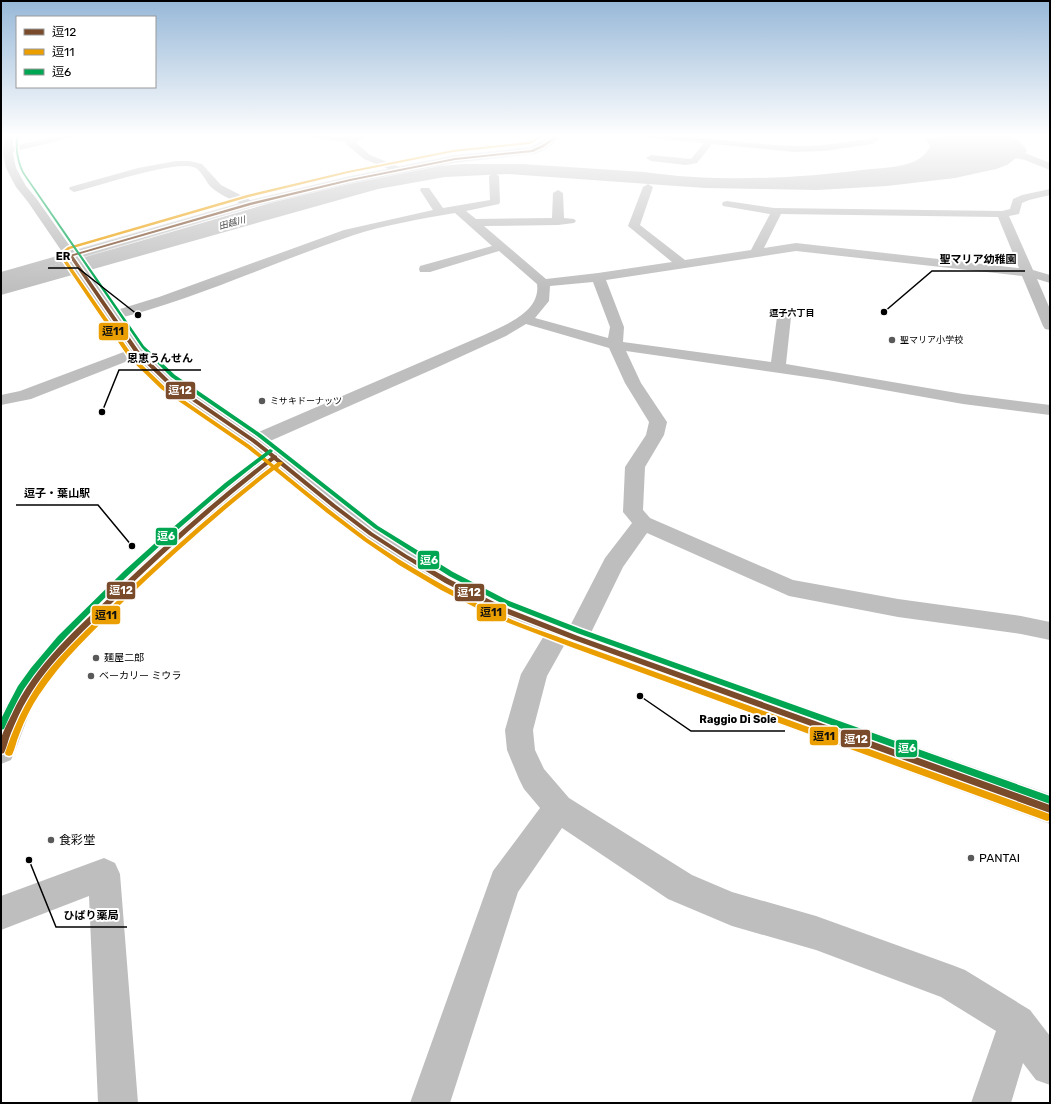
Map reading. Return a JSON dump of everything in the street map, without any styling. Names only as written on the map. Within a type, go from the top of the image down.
[{"type":"main road","points":[[21,187],[32,200],[71,257]]},
{"type":"street","points":[[74,189],[84,187]]},
{"type":"street","points":[[217,187],[250,204]]},
{"type":"street","points":[[1,276],[250,204],[320,187]]},
{"type":"street","points":[[112,316],[164,300],[348,233],[401,219],[495,202],[494,187]]},
{"type":"street","points":[[648,187],[634,226],[682,264]]},
{"type":"street","points":[[1037,187],[1050,191]]},
{"type":"street","points":[[425,190],[440,212]]},
{"type":"street","points":[[727,204],[776,212],[1002,214],[1015,212],[1017,201],[1026,197],[1050,191]]},
{"type":"street","points":[[558,193],[558,222]]},
{"type":"street","points":[[254,441],[392,382],[495,335],[524,319],[540,306],[545,295],[543,284],[457,209]]},
{"type":"street","points":[[756,252],[776,212]]},
{"type":"street","points":[[1002,214],[1050,326]]},
{"type":"street","points":[[473,223],[570,221]]},
{"type":"street","points":[[543,284],[598,277],[796,246],[1028,273],[1050,279]]},
{"type":"street","points":[[425,270],[501,247]]},
{"type":"street","points":[[71,257],[137,352],[168,382],[254,441],[365,530],[447,581],[502,609],[568,634],[1050,809]]},
{"type":"street","points":[[598,277],[617,327],[615,345],[633,383],[658,422],[655,435],[635,467],[633,512],[643,523],[789,588],[898,608],[1021,625],[1050,631]]},
{"type":"street","points":[[778,368],[784,317]]},
{"type":"street","points":[[524,319],[615,345],[778,368],[963,399],[1050,410]]},
{"type":"street","points":[[1,400],[25,396],[137,352]]},
{"type":"street","points":[[1,751],[10,724],[22,699],[36,678],[60,650],[134,576],[248,476],[274,457]]},
{"type":"street","points":[[643,523],[613,564],[568,634],[534,674],[519,730],[521,750],[534,779],[558,808],[680,887],[732,909],[816,933],[952,983],[1017,1023],[1050,1066]]},
{"type":"street","points":[[430,1103],[505,883],[558,808]]},
{"type":"street","points":[[1,912],[104,874],[118,1103]]},
{"type":"street","points":[[991,1103],[1017,1023]]},
{"type":"water","name":"田越川","points":[[338,187],[392,187],[378,189],[1,295],[1,279],[113,249],[274,202]]},
{"type":"water","points":[[684,187],[878,187],[817,190]]},
{"type":"transit line","name":"逗6","points":[[33,187],[143,347],[173,376],[259,435],[376,527],[451,574],[505,602],[579,631],[1050,800]]},
{"type":"transit line","name":"逗11","points":[[287,187],[248,196],[69,248],[64,252],[63,258],[131,357],[163,388],[249,447],[366,540],[443,588],[498,616],[573,645],[1047,817]]},
{"type":"transit line","name":"逗12","points":[[323,187],[250,204],[71,256],[137,352],[168,382],[254,441],[371,534],[447,581],[502,609],[576,638],[1050,809]]},
{"type":"transit line","name":"逗6","points":[[1,727],[10,707],[33,670],[61,638],[146,554],[186,518],[270,451]]},
{"type":"transit line","name":"逗12","points":[[1,751],[13,718],[25,695],[47,664],[66,643],[148,564],[189,527],[231,491],[275,457]]},
{"type":"transit line","name":"逗11","points":[[9,753],[17,730],[36,693],[44,681],[72,649],[153,570],[236,497],[280,463]]},
{"type":"place","name":"聖マリア幼稚園","points":[[884,312]]},
{"type":"place","name":"ER","points":[[138,315]]},
{"type":"place","name":"聖マリア小学校","points":[[892,340]]},
{"type":"place","name":"ミサキドーナッツ","points":[[262,401]]},
{"type":"place","name":"恩恵うんせん","points":[[102,412]]},
{"type":"place","name":"逗子・葉山駅","points":[[132,546]]},
{"type":"place","name":"麺屋二郎","points":[[96,658]]},
{"type":"place","name":"ベーカリー ミウラ","points":[[91,676]]},
{"type":"place","name":"Raggio Di Sole","points":[[640,696]]},
{"type":"place","name":"食彩堂","points":[[51,840]]},
{"type":"place","name":"PANTAI","points":[[971,858]]},
{"type":"place","name":"ひばり薬局","points":[[29,860]]},
{"type":"district","name":"逗子六丁目","points":[[792,313]]}]
